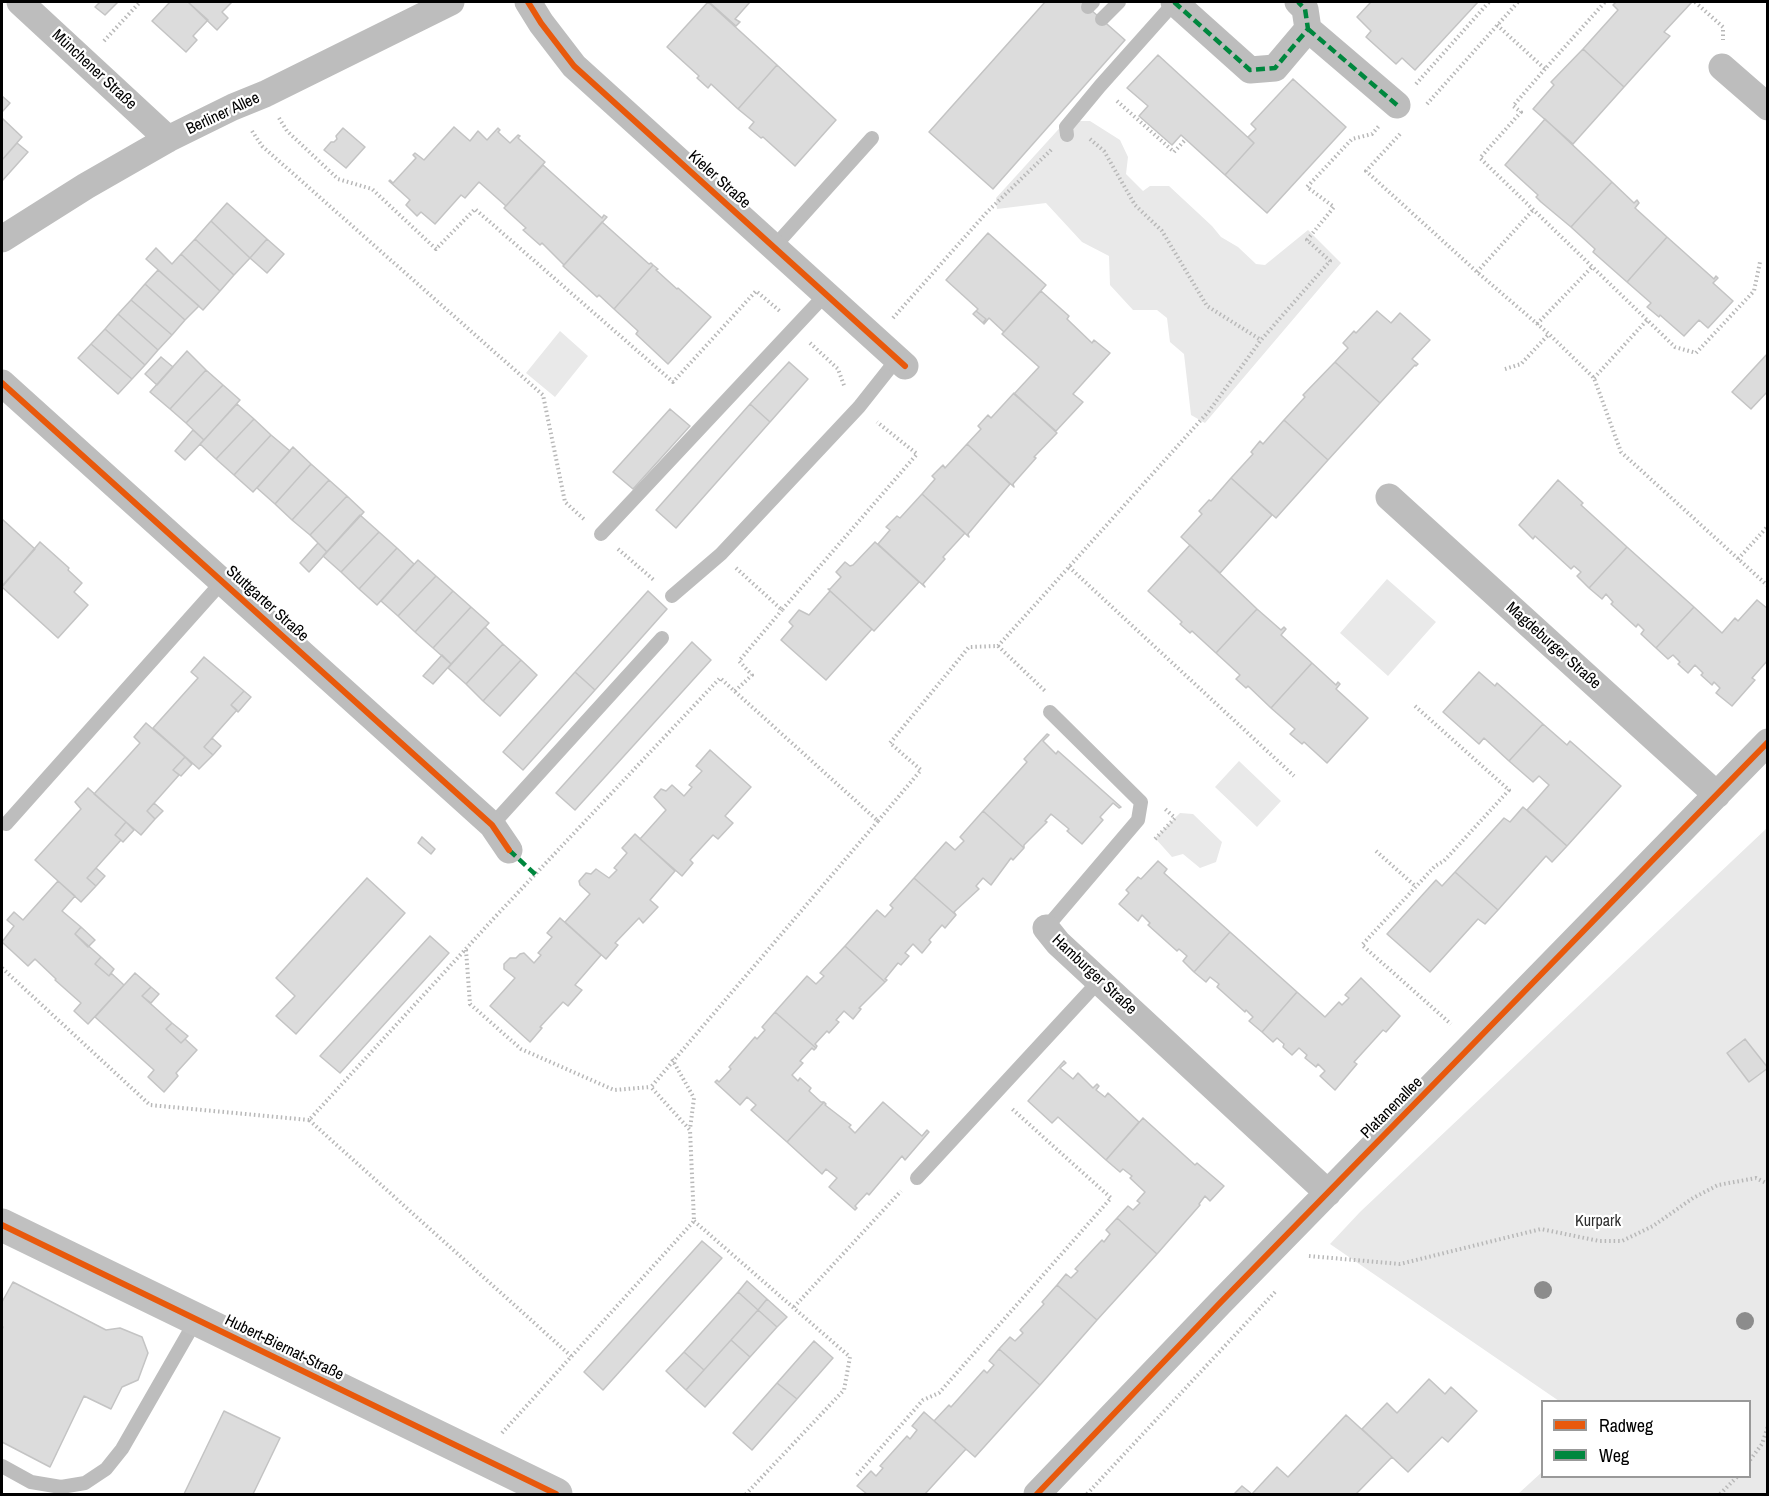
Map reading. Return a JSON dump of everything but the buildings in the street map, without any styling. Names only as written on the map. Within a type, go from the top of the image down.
[{"type":"street","name":"Münchener Straße","points":[[20,2],[168,139]]},
{"type":"street","name":"Berliner Allee","points":[[2,239],[86,186],[168,139],[451,2]]},
{"type":"street","name":"Kieler Straße","points":[[528,2],[574,66],[901,363]]},
{"type":"street","points":[[1174,2],[1250,70],[1275,68],[1308,29]]},
{"type":"street","points":[[1298,2],[1305,9],[1308,29],[1400,117]]},
{"type":"street","points":[[1722,67],[1767,107]]},
{"type":"street","name":"Stuttgarter Straße","points":[[2,382],[492,825],[509,850]]},
{"type":"street","name":"Magdeburger Straße","points":[[1389,497],[1717,795]]},
{"type":"street","name":"Platanenallee","points":[[1037,1494],[1767,742]]},
{"type":"street","name":"Hamburger Straße","points":[[1046,928],[1058,943],[1328,1193]]},
{"type":"street","name":"Hubert-Biernat-Straße","points":[[2,1225],[556,1494]]},
{"type":"lane","points":[[1102,19],[1119,2]]},
{"type":"lane","points":[[1067,135],[1066,128],[1174,2]]},
{"type":"lane","points":[[774,248],[872,138]]},
{"type":"lane","points":[[601,534],[826,294]]},
{"type":"lane","points":[[672,596],[721,554],[901,363]]},
{"type":"lane","points":[[6,824],[222,582]]},
{"type":"lane","points":[[492,825],[662,638]]},
{"type":"lane","name":"Hamburger Straße","points":[[1046,928],[1138,820],[1141,802],[1050,712]]},
{"type":"lane","points":[[917,1178],[1100,980]]},
{"type":"lane","points":[[2,1466],[31,1482],[61,1487],[85,1483],[106,1469],[122,1449],[196,1320]]},
{"type":"path","points":[[86,61],[140,2]]},
{"type":"path","points":[[1489,2],[1400,117],[1366,171],[1477,272],[1550,334],[1594,378],[1621,452],[1767,586]]},
{"type":"path","points":[[1426,105],[1518,2]]},
{"type":"path","points":[[1605,2],[1513,106],[1521,112],[1480,158],[1674,347],[1696,353],[1754,291],[1760,262]]},
{"type":"path","points":[[1695,2],[1723,27],[1722,67]]},
{"type":"path","points":[[1497,25],[1545,69]]},
{"type":"path","points":[[1100,86],[1174,152],[1185,140]]},
{"type":"path","points":[[265,94],[287,131],[338,179],[372,189],[436,249],[475,209],[673,382],[756,291]]},
{"type":"path","points":[[233,107],[262,146],[543,395],[565,502],[672,596]]},
{"type":"path","points":[[465,949],[470,1004],[521,1049],[614,1090],[651,1087],[672,1059],[921,770],[890,743],[969,647],[998,646],[1209,411],[1261,340],[1330,261],[1307,240],[1334,207],[1307,187],[1352,138],[1372,134],[1400,117]]},
{"type":"path","points":[[874,338],[987,212],[1067,135],[1091,140],[1104,152],[1135,205],[1162,231],[1207,306],[1261,340]]},
{"type":"path","points":[[1477,272],[1533,210]]},
{"type":"path","points":[[1537,324],[1592,267]]},
{"type":"path","points":[[1594,378],[1647,320]]},
{"type":"path","points":[[1505,369],[1521,364],[1550,334]]},
{"type":"path","points":[[1738,559],[1767,526]]},
{"type":"path","points":[[1069,567],[1294,776]]},
{"type":"path","points":[[735,691],[752,675],[739,661],[782,610]]},
{"type":"path","points":[[309,1120],[465,949],[720,678],[878,821]]},
{"type":"path","points":[[1415,706],[1509,790],[1444,861],[1434,866],[1415,886],[1362,945],[1473,1045]]},
{"type":"path","points":[[1376,851],[1415,886]]},
{"type":"path","points":[[2,968],[150,1105],[309,1120],[571,1356]]},
{"type":"path","points":[[479,1458],[694,1221],[690,1130],[694,1098],[672,1059]]},
{"type":"path","points":[[651,1087],[690,1130]]},
{"type":"path","points":[[857,1475],[923,1400],[939,1394],[1111,1198],[995,1094]]},
{"type":"path","points":[[794,1307],[894,1197],[917,1178]]},
{"type":"path","points":[[1302,1264],[1310,1255],[1400,1264],[1542,1229],[1599,1241],[1622,1241],[1653,1226],[1693,1198],[1718,1185],[1756,1178],[1767,1184]]},
{"type":"path","points":[[694,1221],[850,1357],[844,1390],[746,1494]]},
{"type":"path","points":[[1087,1494],[1190,1387],[1278,1290]]},
{"type":"path","points":[[1751,1458],[1762,1444],[1767,1426]]},
{"type":"path","points":[[1720,1494],[1736,1478]]},
{"type":"green space","points":[[1066,121],[1090,121],[1120,140],[1128,157],[1126,174],[1143,191],[1150,186],[1169,186],[1221,237],[1238,247],[1256,264],[1265,265],[1308,230],[1341,263],[1205,423],[1191,415],[1184,354],[1170,342],[1167,318],[1157,310],[1133,310],[1110,285],[1109,256],[1082,242],[1046,203],[997,209],[996,198]]},
{"type":"green space","points":[[560,331],[588,356],[555,397],[526,373]]},
{"type":"green space","points":[[1387,579],[1436,622],[1388,676],[1340,633]]},
{"type":"green space","points":[[1239,761],[1281,801],[1257,827],[1215,787]]},
{"type":"green space","points":[[1180,813],[1193,814],[1222,842],[1216,862],[1200,868],[1183,854],[1172,857],[1155,838]]},
{"type":"green space","name":"Kurpark","points":[[1767,828],[1767,1494],[1518,1494],[1541,1473],[1541,1478],[1751,1478],[1751,1400],[1558,1400],[1330,1244],[1360,1212]]},
{"type":"marked path","points":[[1174,2],[1250,70],[1275,68],[1308,29],[1305,9],[1298,2]]},
{"type":"marked path","points":[[1308,29],[1397,105]]},
{"type":"marked path","points":[[509,850],[536,875]]},
{"type":"cycle path","points":[[528,2],[574,66],[905,366]]},
{"type":"cycle path","points":[[2,383],[492,825],[509,850]]},
{"type":"cycle path","points":[[1037,1494],[1219,1304],[1768,742]]},
{"type":"cycle path","points":[[2,1225],[556,1494]]}]
